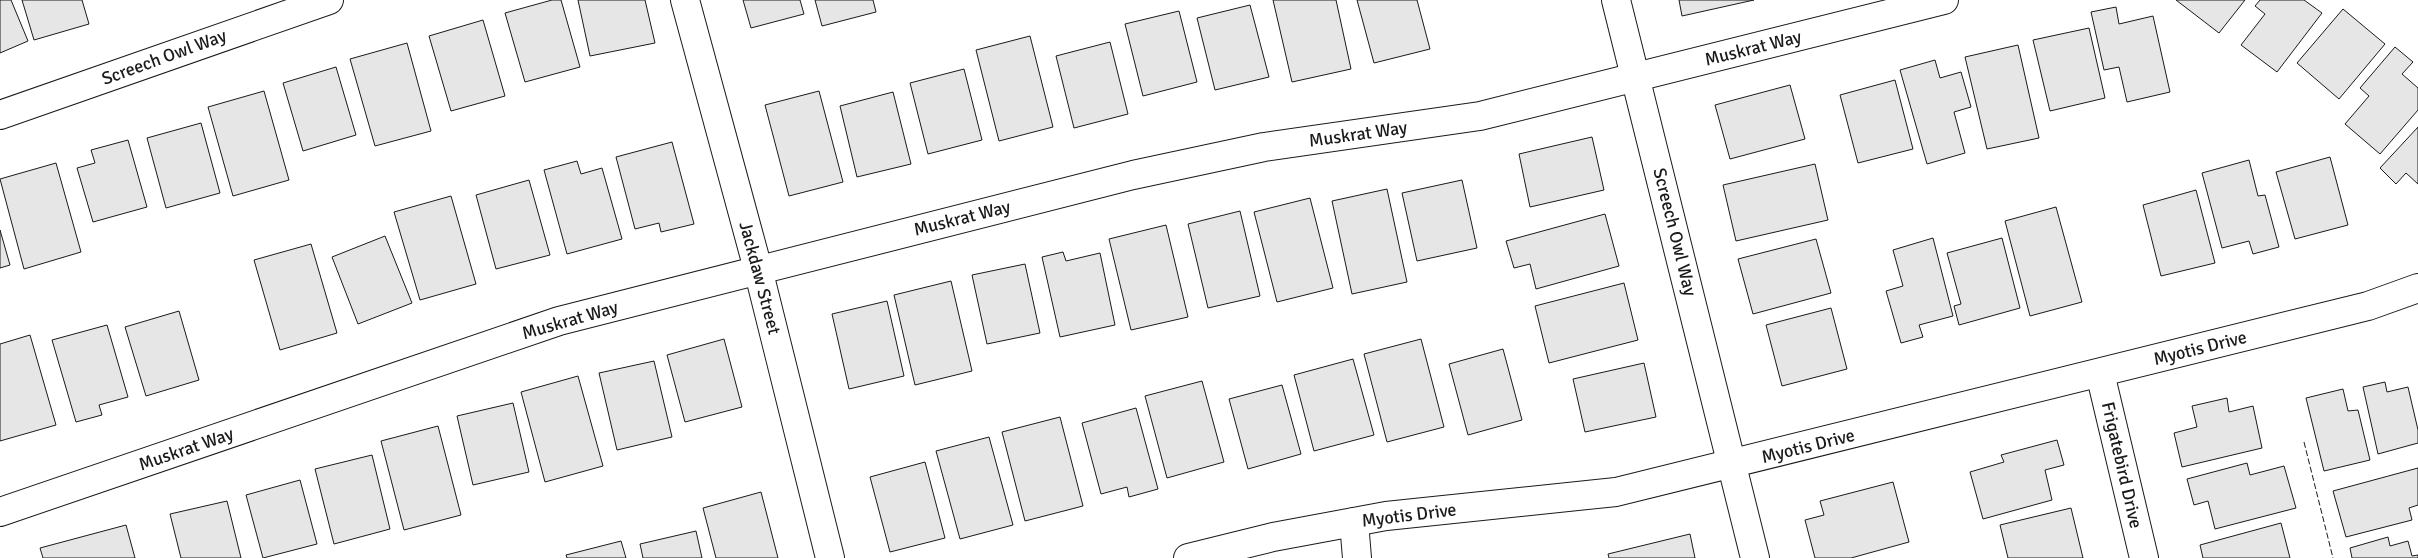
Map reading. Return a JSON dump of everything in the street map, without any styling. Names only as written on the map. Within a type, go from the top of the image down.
[{"type":"street","name":"Screech Owl Way","points":[[0,115],[299,4],[329,0]]},
{"type":"street","name":"Jackdaw Street","points":[[685,0],[758,269],[830,558]]},
{"type":"street","name":"Screech Owl Way","points":[[1616,0],[1755,558]]},
{"type":"street","name":"Muskrat Way","points":[[0,512],[559,321],[1133,175],[1264,147],[1480,116],[1944,0]]},
{"type":"street","name":"Myotis Drive","points":[[1188,558],[1273,537],[1354,522],[1616,492],[1733,465],[2368,306],[2418,288]]},
{"type":"street","name":"Frigatebird Drive","points":[[2100,373],[2144,558]]},
{"type":"street","points":[[1354,522],[1357,558]]},
{"type":"building","points":[[0,0],[11,0],[28,41],[0,53]]},
{"type":"building","points":[[22,0],[82,0],[89,24],[34,40]]},
{"type":"building","points":[[552,0],[561,0],[580,67],[525,82],[505,13]]},
{"type":"building","points":[[578,0],[645,0],[655,43],[590,56]]},
{"type":"building","points":[[743,0],[800,0],[804,14],[751,28]]},
{"type":"building","points":[[815,0],[873,0],[876,12],[822,26]]},
{"type":"building","points":[[1273,0],[1336,0],[1351,69],[1292,82]]},
{"type":"building","points":[[1357,0],[1417,0],[1430,49],[1374,63]]},
{"type":"building","points":[[1679,0],[1754,0],[1682,16]]},
{"type":"building","points":[[2176,0],[2245,0],[2219,33]]},
{"type":"building","points":[[2260,0],[2304,0],[2322,13],[2277,72],[2241,45],[2265,14],[2255,6]]},
{"type":"building","points":[[1250,5],[1269,77],[1215,90],[1197,18]]},
{"type":"building","points":[[2116,7],[2119,24],[2153,16],[2170,92],[2127,102],[2119,67],[2104,70],[2091,12]]},
{"type":"building","points":[[2343,9],[2385,44],[2339,99],[2297,63]]},
{"type":"building","points":[[1179,11],[1197,82],[1143,96],[1125,24]]},
{"type":"building","points":[[483,20],[505,96],[451,111],[429,36]]},
{"type":"building","points":[[2089,28],[2105,98],[2050,111],[2033,40]]},
{"type":"building","points":[[1030,36],[1053,127],[999,141],[976,50]]},
{"type":"building","points":[[1110,42],[1128,114],[1074,128],[1056,56]]},
{"type":"building","points":[[407,43],[431,131],[375,146],[350,59]]},
{"type":"building","points":[[2018,45],[2039,138],[1987,149],[1965,57]]},
{"type":"building","points":[[2395,47],[2413,62],[2402,74],[2418,88],[2418,110],[2380,154],[2345,124],[2369,96],[2360,88]]},
{"type":"building","points":[[1935,60],[1940,78],[1961,72],[1971,107],[1954,112],[1965,153],[1927,164],[1900,70]]},
{"type":"building","points":[[336,67],[356,135],[303,151],[283,83]]},
{"type":"building","points":[[964,69],[982,140],[928,154],[910,83]]},
{"type":"building","points":[[1895,80],[1913,149],[1858,163],[1840,95]]},
{"type":"building","points":[[1790,85],[1805,139],[1730,159],[1715,105]]},
{"type":"building","points":[[264,91],[289,180],[233,196],[208,107]]},
{"type":"building","points":[[819,91],[843,182],[789,196],[765,105]]},
{"type":"building","points":[[893,92],[911,164],[857,177],[840,106]]},
{"type":"building","points":[[201,123],[220,193],[166,208],[147,138]]},
{"type":"building","points":[[2418,127],[2418,184],[2406,173],[2396,184],[2380,168]]},
{"type":"building","points":[[1592,137],[1604,190],[1530,207],[1519,154]]},
{"type":"building","points":[[128,140],[147,207],[93,222],[77,168],[95,163],[91,150]]},
{"type":"building","points":[[672,142],[694,224],[661,232],[659,223],[635,229],[616,157]]},
{"type":"building","points":[[2330,157],[2348,225],[2295,239],[2276,172]]},
{"type":"building","points":[[2249,160],[2258,196],[2265,195],[2279,247],[2253,254],[2249,241],[2222,248],[2202,173]]},
{"type":"building","points":[[577,161],[581,174],[602,168],[622,239],[567,254],[544,170]]},
{"type":"building","points":[[56,163],[81,252],[24,269],[0,179]]},
{"type":"building","points":[[1815,164],[1828,220],[1736,241],[1723,185]]},
{"type":"building","points":[[529,180],[550,255],[496,269],[476,195]]},
{"type":"building","points":[[1462,180],[1477,248],[1417,261],[1402,193]]},
{"type":"building","points":[[1387,189],[1407,282],[1352,294],[1332,201]]},
{"type":"building","points":[[2196,190],[2215,263],[2161,276],[2143,205]]},
{"type":"building","points":[[451,196],[476,284],[420,300],[394,212]]},
{"type":"building","points":[[1310,198],[1333,288],[1277,302],[1254,212]]},
{"type":"building","points":[[2056,207],[2082,302],[2030,316],[2005,221]]},
{"type":"building","points":[[1240,211],[1260,296],[1208,308],[1188,224]]},
{"type":"building","points":[[1605,214],[1619,266],[1536,289],[1530,264],[1514,268],[1506,241]]},
{"type":"building","points":[[1166,225],[1188,317],[1131,330],[1109,239]]},
{"type":"building","points":[[0,230],[10,265],[0,268]]},
{"type":"building","points":[[385,236],[412,303],[358,324],[332,257]]},
{"type":"building","points":[[1933,238],[1953,316],[1919,325],[1923,337],[1901,343],[1886,291],[1903,286],[1893,250]]},
{"type":"building","points":[[2002,238],[2020,308],[1959,325],[1954,306],[1961,304],[1947,253]]},
{"type":"building","points":[[1816,239],[1831,293],[1753,314],[1738,259]]},
{"type":"building","points":[[311,244],[337,333],[280,350],[254,260]]},
{"type":"building","points":[[1063,252],[1066,261],[1100,253],[1115,325],[1060,337],[1042,257]]},
{"type":"building","points":[[1025,264],[1040,333],[987,344],[972,275]]},
{"type":"building","points":[[951,281],[972,371],[915,385],[894,295]]},
{"type":"building","points":[[1624,283],[1638,340],[1549,363],[1535,306]]},
{"type":"building","points":[[887,301],[904,376],[849,389],[832,314]]},
{"type":"building","points":[[1831,308],[1847,369],[1782,386],[1766,325]]},
{"type":"building","points":[[179,311],[199,380],[146,396],[125,327]]},
{"type":"building","points":[[107,325],[128,397],[99,405],[102,415],[76,422],[52,340]]},
{"type":"building","points":[[30,335],[56,425],[0,441],[0,344]]},
{"type":"building","points":[[724,339],[742,407],[685,422],[667,355]]},
{"type":"building","points":[[1421,339],[1444,427],[1387,442],[1364,354]]},
{"type":"building","points":[[1503,349],[1522,420],[1468,435],[1449,364]]},
{"type":"building","points":[[1353,359],[1374,435],[1314,451],[1294,375]]},
{"type":"building","points":[[654,361],[672,437],[617,450],[599,373]]},
{"type":"building","points":[[1644,363],[1656,417],[1585,432],[1573,379]]},
{"type":"building","points":[[578,376],[603,466],[545,482],[521,392]]},
{"type":"building","points":[[1202,381],[1224,462],[1167,478],[1145,396]]},
{"type":"building","points":[[2385,382],[2387,392],[2408,387],[2418,430],[2418,443],[2378,454],[2363,387]]},
{"type":"building","points":[[1282,385],[1301,454],[1248,469],[1229,399]]},
{"type":"building","points":[[2343,389],[2348,411],[2358,410],[2370,460],[2324,471],[2306,398]]},
{"type":"building","points":[[2227,398],[2229,412],[2253,406],[2262,448],[2182,467],[2174,433],[2197,427],[2192,406]]},
{"type":"building","points":[[513,403],[529,472],[473,485],[457,416]]},
{"type":"building","points":[[1136,408],[1158,489],[1129,497],[1127,487],[1101,494],[1082,423]]},
{"type":"building","points":[[1060,417],[1083,506],[1025,521],[1002,432]]},
{"type":"building","points":[[438,426],[461,515],[404,530],[381,441]]},
{"type":"building","points":[[989,437],[1013,525],[960,539],[936,451]]},
{"type":"building","points":[[2057,440],[2064,465],[2045,470],[2052,500],[1983,519],[1970,472],[2004,462],[2001,455]]},
{"type":"building","points":[[372,455],[390,529],[334,544],[315,469]]},
{"type":"building","points":[[925,462],[945,538],[890,552],[870,477]]},
{"type":"building","points":[[2247,463],[2250,475],[2284,466],[2296,508],[2215,529],[2208,501],[2194,505],[2187,479]]},
{"type":"building","points":[[2418,468],[2418,505],[2409,508],[2412,520],[2346,537],[2333,491]]},
{"type":"building","points":[[300,480],[317,544],[263,558],[246,495]]},
{"type":"building","points":[[1893,482],[1909,542],[1851,558],[1815,558],[1805,520],[1824,515],[1820,501]]},
{"type":"building","points":[[761,492],[778,558],[716,558],[703,508]]},
{"type":"building","points":[[227,501],[241,558],[181,558],[170,514]]},
{"type":"building","points":[[2071,508],[2083,558],[2008,558],[2000,525]]},
{"type":"building","points":[[2281,523],[2290,558],[2203,558],[2200,545]]},
{"type":"building","points":[[126,525],[135,558],[43,558],[40,548]]},
{"type":"building","points":[[696,531],[702,558],[643,558],[640,544]]},
{"type":"building","points":[[1690,534],[1695,558],[1609,558],[1608,554]]},
{"type":"building","points":[[2388,537],[2390,546],[2408,541],[2412,556],[2418,555],[2418,558],[2352,558],[2350,548]]},
{"type":"building","points":[[621,541],[626,558],[567,558],[566,555]]},
{"type":"fence","points":[[2304,442],[2333,558]]}]
